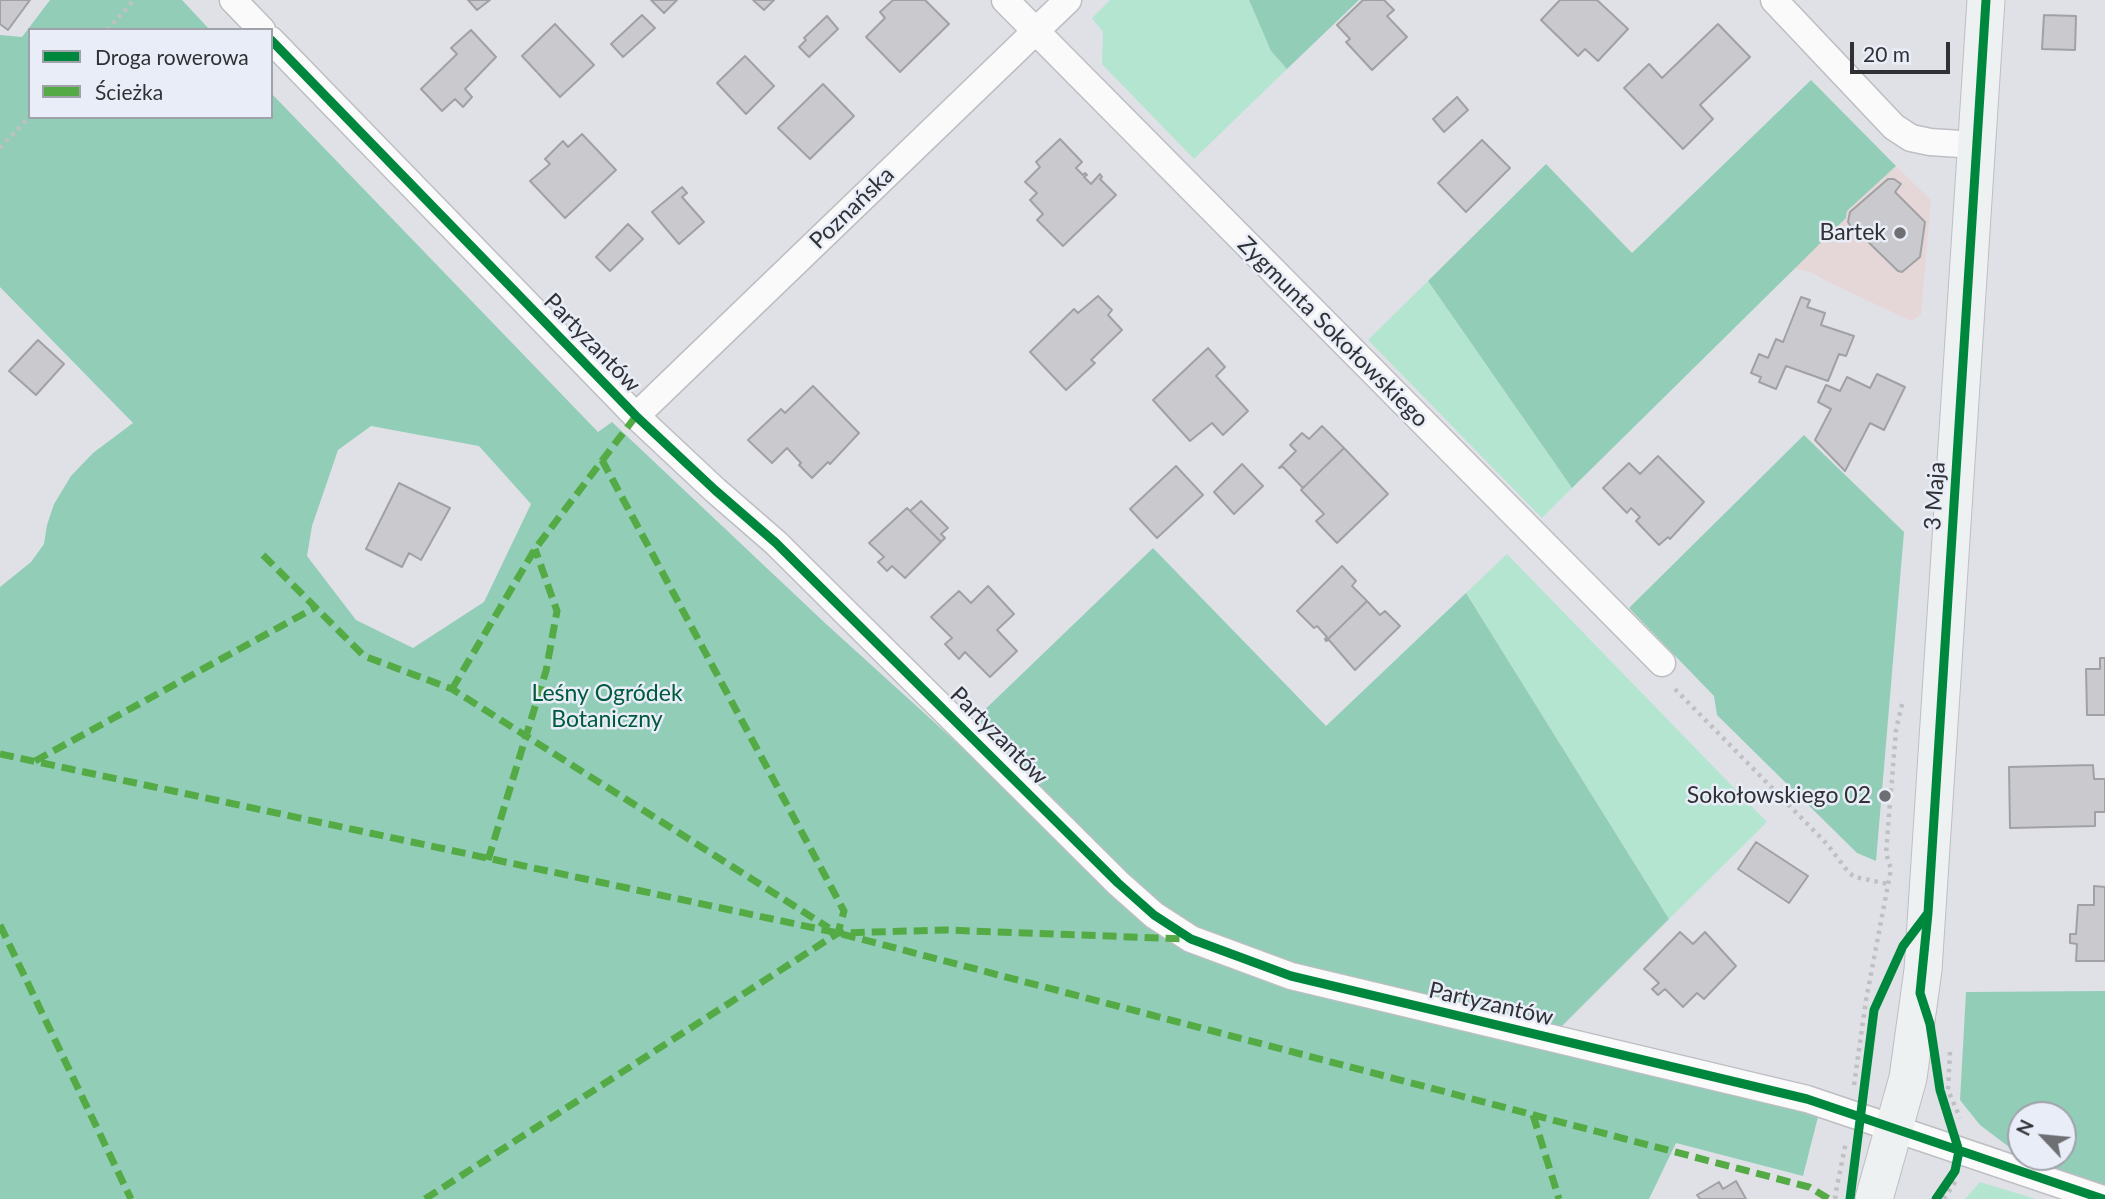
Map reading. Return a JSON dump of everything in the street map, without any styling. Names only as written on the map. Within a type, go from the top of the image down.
[{"type":"street","points":[[233,0],[260,28]]},
{"type":"street","name":"Zygmunta Sokołowskiego","points":[[1005,0],[1656,658]]},
{"type":"street","name":"Poznańska","points":[[636,416],[1068,0]]},
{"type":"street","points":[[1774,0],[1894,127],[1911,138],[1976,145]]},
{"type":"street","name":"3 Maja","points":[[1874,1199],[1868,1119],[1908,1078],[1923,971],[1986,0]]},
{"type":"street","name":"Partyzantów","points":[[273,42],[636,416],[776,543],[1118,883],[1154,915],[1191,939],[1290,976],[1807,1099],[2103,1199]]},
{"type":"path","points":[[109,28],[134,0]]},
{"type":"path","points":[[0,148],[28,118]]},
{"type":"path","points":[[1656,658],[1646,660],[1827,844],[1849,873],[1855,877],[1888,884]]},
{"type":"path","points":[[1868,1119],[1866,1000],[1891,869],[1886,853],[1896,730],[1905,692]]},
{"type":"path","points":[[1838,1198],[1868,1119],[1874,1010]]},
{"type":"path","points":[[1936,1199],[1955,1171],[1959,1151],[1938,1076]]},
{"type":"shaded area","points":[[1896,166],[1931,200],[1921,315],[1911,321],[1813,273],[1794,268],[1846,218],[1847,211]]},
{"type":"green space","points":[[50,0],[182,0],[208,28],[29,28]]},
{"type":"green space","points":[[1110,0],[1249,0],[1271,51],[1287,69],[1194,159],[1102,64],[1103,32],[1092,18]]},
{"type":"green space","points":[[1249,0],[1359,0],[1287,69],[1271,51]]},
{"type":"green space","name":"Leśny Ogródek Botaniczny","points":[[28,29],[28,119],[273,119],[273,95],[598,432],[612,422],[825,623],[1042,820],[1151,927],[1820,1109],[1803,1176],[1676,1143],[1649,1199],[0,1199],[0,587],[31,562],[44,544],[54,504],[71,476],[93,453],[133,423],[0,287],[0,35],[22,37]],"holes":[[[371,426],[479,446],[531,504],[484,602],[413,648],[356,620],[307,556],[312,526],[338,450]]]},
{"type":"green space","points":[[1811,80],[1896,166],[1847,211],[1846,218],[1572,488],[1428,281],[1546,164],[1632,253]]},
{"type":"green space","points":[[1428,281],[1572,488],[1542,518],[1368,340]]},
{"type":"green space","points":[[1804,435],[1904,532],[1876,861],[1857,853],[1717,715],[1714,696],[1629,608]]},
{"type":"green space","points":[[1153,548],[1326,726],[1466,593],[1669,919],[1560,1028],[1309,972],[1224,940],[1158,907],[974,720]]},
{"type":"green space","points":[[1507,554],[1767,822],[1669,919],[1466,593]]},
{"type":"green space","points":[[2105,991],[2105,1188],[2048,1171],[2077,1171],[2077,1101],[2007,1101],[2007,1145],[1980,1125],[1960,1100],[1966,992]]},
{"type":"green space","points":[[1980,1182],[2036,1199],[1965,1199]]},
{"type":"building","points":[[0,0],[30,0],[8,30],[0,24]]},
{"type":"building","points":[[468,0],[490,0],[477,10]]},
{"type":"building","points":[[651,0],[677,0],[664,13]]},
{"type":"building","points":[[753,0],[774,0],[764,10]]},
{"type":"building","points":[[893,0],[925,0],[949,24],[900,72],[866,37],[885,18],[880,12]]},
{"type":"building","points":[[1363,0],[1384,0],[1394,10],[1387,16],[1407,37],[1372,70],[1346,42],[1350,39],[1337,25]]},
{"type":"building","points":[[1560,0],[1597,0],[1628,29],[1598,61],[1585,49],[1578,56],[1541,20]]},
{"type":"building","points":[[642,15],[655,28],[623,57],[611,44]]},
{"type":"building","points":[[2044,15],[2076,16],[2075,50],[2042,49]]},
{"type":"building","points":[[827,16],[838,29],[809,57],[799,47],[806,40],[804,38]]},
{"type":"building","points":[[555,24],[594,65],[560,97],[522,56]]},
{"type":"building","points":[[1718,24],[1750,57],[1700,105],[1713,119],[1683,149],[1624,88],[1649,64],[1662,78]]},
{"type":"building","points":[[471,30],[496,57],[465,89],[472,97],[463,107],[455,99],[442,111],[421,89],[457,54],[451,48]]},
{"type":"building","points":[[745,56],[774,86],[746,114],[717,83]]},
{"type":"building","points":[[823,84],[854,116],[810,159],[778,128]]},
{"type":"building","points":[[1457,97],[1468,110],[1444,132],[1433,119]]},
{"type":"building","points":[[582,134],[616,170],[565,218],[530,181],[550,164],[545,159],[563,141],[568,147]]},
{"type":"building","points":[[1060,139],[1082,162],[1076,168],[1083,175],[1087,175],[1084,177],[1091,184],[1100,174],[1100,179],[1116,195],[1063,246],[1037,220],[1043,214],[1030,200],[1037,193],[1025,182],[1040,167],[1036,162]]},
{"type":"building","points":[[1482,140],[1510,168],[1466,212],[1438,183]]},
{"type":"building","points":[[1888,179],[1894,179],[1901,184],[1895,192],[1925,222],[1920,257],[1902,272],[1853,230],[1848,222],[1850,212]]},
{"type":"building","points":[[682,187],[687,193],[682,197],[704,222],[679,244],[652,212]]},
{"type":"building","points":[[628,224],[643,239],[610,271],[596,257]]},
{"type":"building","points":[[1098,296],[1112,310],[1108,315],[1122,330],[1091,360],[1095,363],[1066,390],[1030,352],[1074,309],[1078,313]]},
{"type":"building","points":[[1801,297],[1810,300],[1807,307],[1825,313],[1821,325],[1854,336],[1846,356],[1839,354],[1828,381],[1786,366],[1776,389],[1759,382],[1761,377],[1751,373],[1759,354],[1768,358],[1776,339],[1783,342]]},
{"type":"building","points":[[38,340],[64,364],[36,395],[9,371]]},
{"type":"building","points":[[1208,348],[1225,367],[1216,376],[1248,411],[1223,435],[1212,423],[1190,441],[1153,400]]},
{"type":"building","points":[[1877,374],[1905,387],[1884,430],[1870,423],[1845,471],[1815,440],[1831,409],[1818,402],[1826,385],[1840,391],[1847,377],[1870,388]]},
{"type":"building","points":[[813,386],[859,433],[830,464],[828,462],[812,478],[787,448],[772,463],[748,440],[781,409],[785,413]]},
{"type":"building","points":[[1322,426],[1344,448],[1303,488],[1283,467],[1279,468],[1296,451],[1290,445],[1302,433],[1309,439]]},
{"type":"building","points":[[1344,448],[1388,494],[1337,543],[1316,521],[1324,514],[1301,490]]},
{"type":"building","points":[[1658,456],[1704,502],[1670,539],[1668,537],[1659,545],[1636,521],[1640,517],[1631,508],[1627,513],[1603,488],[1629,463],[1640,474]]},
{"type":"building","points":[[1242,464],[1263,486],[1234,514],[1214,492]]},
{"type":"building","points":[[1176,466],[1203,495],[1157,538],[1130,509]]},
{"type":"building","points":[[399,483],[450,508],[421,560],[409,553],[402,567],[366,549]]},
{"type":"building","points":[[921,501],[948,528],[941,534],[945,538],[941,542],[910,511]]},
{"type":"building","points":[[907,508],[941,542],[905,578],[892,566],[887,571],[878,562],[884,557],[869,543]]},
{"type":"building","points":[[1342,566],[1356,581],[1352,586],[1367,601],[1326,641],[1327,637],[1317,626],[1314,628],[1297,611]]},
{"type":"building","points":[[988,586],[1014,614],[997,630],[1017,651],[990,677],[965,652],[959,659],[945,644],[952,638],[931,617],[959,591],[971,603]]},
{"type":"building","points":[[1367,601],[1380,615],[1385,611],[1400,626],[1355,670],[1329,640],[1326,641]]},
{"type":"building","points":[[2100,658],[2105,658],[2105,715],[2087,715],[2086,669],[2100,669]]},
{"type":"building","points":[[2093,765],[2094,779],[2105,779],[2105,812],[2095,812],[2095,826],[2010,828],[2009,767]]},
{"type":"building","points":[[1756,842],[1808,876],[1789,903],[1738,869]]},
{"type":"building","points":[[2094,886],[2105,887],[2105,961],[2076,961],[2077,944],[2070,943],[2070,934],[2076,934],[2078,905],[2094,905]]},
{"type":"building","points":[[1680,932],[1693,944],[1705,932],[1736,966],[1704,999],[1697,993],[1683,1007],[1665,989],[1658,995],[1652,989],[1659,983],[1644,969]]},
{"type":"building","points":[[1736,1181],[1746,1199],[1700,1199],[1697,1195],[1719,1182],[1723,1189]]},
{"type":"marked path","points":[[452,689],[535,549],[636,416]]},
{"type":"marked path","points":[[602,460],[844,911],[838,933]]},
{"type":"marked path","points":[[488,860],[546,671],[557,611],[535,549]]},
{"type":"marked path","points":[[263,555],[364,656],[452,689],[829,928]]},
{"type":"marked path","points":[[35,761],[316,607]]},
{"type":"marked path","points":[[0,754],[838,933],[1809,1187],[1829,1199]]},
{"type":"marked path","points":[[0,925],[131,1199]]},
{"type":"marked path","points":[[425,1199],[838,933],[946,930],[1187,939]]},
{"type":"marked path","points":[[1533,1115],[1559,1199]]},
{"type":"cycle path","points":[[1936,1199],[1955,1171],[1959,1151],[1940,1090],[1930,1024],[1920,993],[1928,913],[1986,0]]},
{"type":"cycle path","points":[[273,42],[636,416],[776,543],[1118,883],[1154,915],[1191,939],[1291,976],[1807,1099],[2103,1199]]},
{"type":"cycle path","points":[[1850,1199],[1874,1010],[1903,946],[1928,913]]},
{"type":"place","name":"Bartek","points":[[1900,233]]},
{"type":"place","name":"Sokołowskiego 02","points":[[1885,796]]}]
